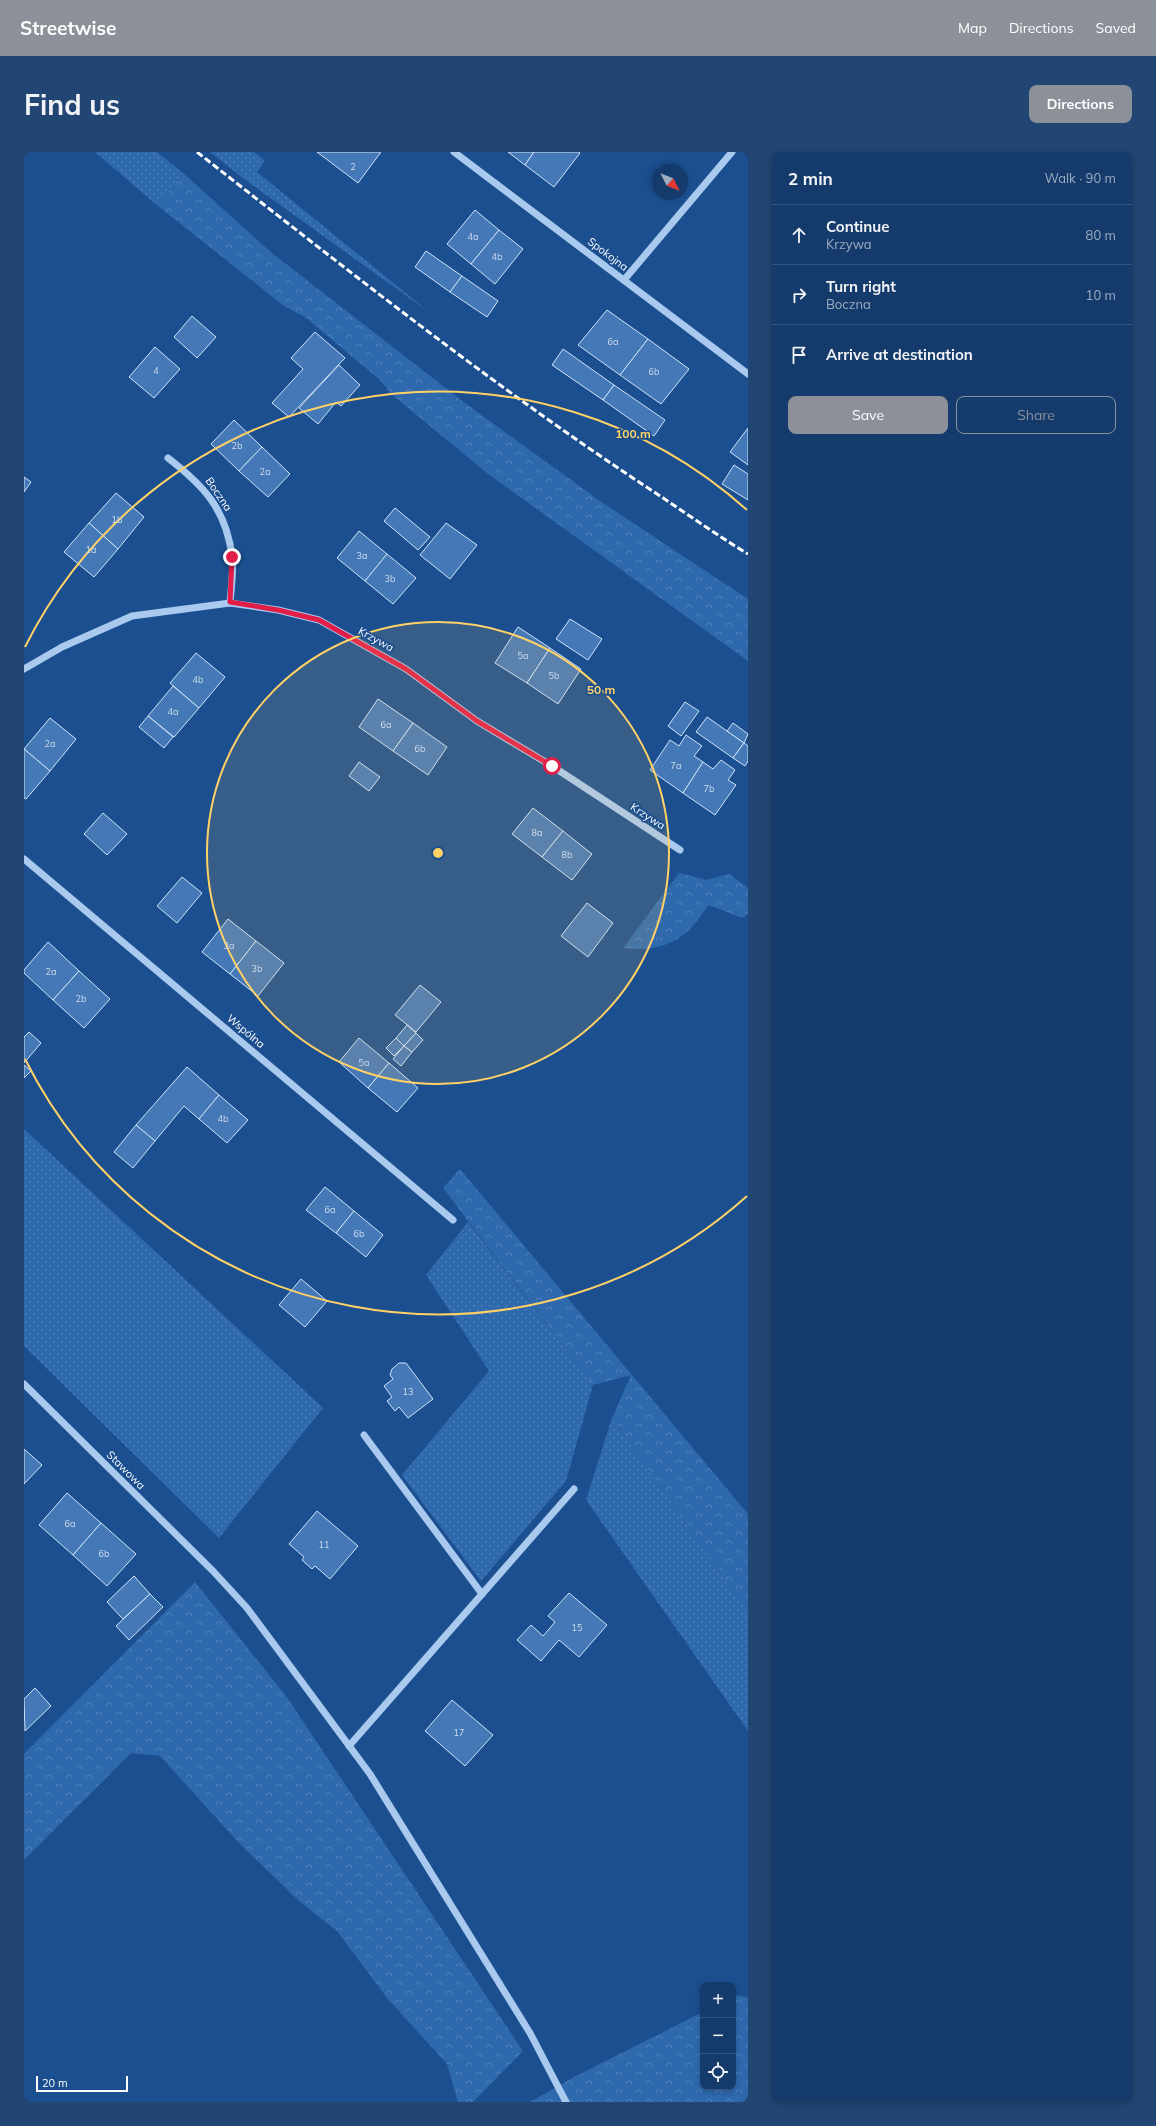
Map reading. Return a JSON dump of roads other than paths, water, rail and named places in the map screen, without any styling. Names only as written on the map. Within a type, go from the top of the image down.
[{"type":"street","name":"Spokojna","points":[[454,152],[748,374]]},
{"type":"street","points":[[624,280],[732,152]]},
{"type":"street","name":"Boczna","points":[[168,458],[205,489],[223,520],[232,557],[230,602]]},
{"type":"street","name":"Krzywa","points":[[24,669],[62,647],[132,616],[230,602],[278,610],[319,620],[406,669],[477,721],[552,766],[680,850]]},
{"type":"street","name":"Wspólna","points":[[24,859],[453,1220]]},
{"type":"street","name":"Stawowa","points":[[24,1384],[213,1571],[247,1608],[370,1774],[530,2033],[566,2102]]},
{"type":"street","points":[[364,1435],[482,1594]]},
{"type":"street","points":[[348,1746],[574,1489]]},
{"type":"railway","points":[[197,152],[364,283],[534,410],[748,554]]}]
